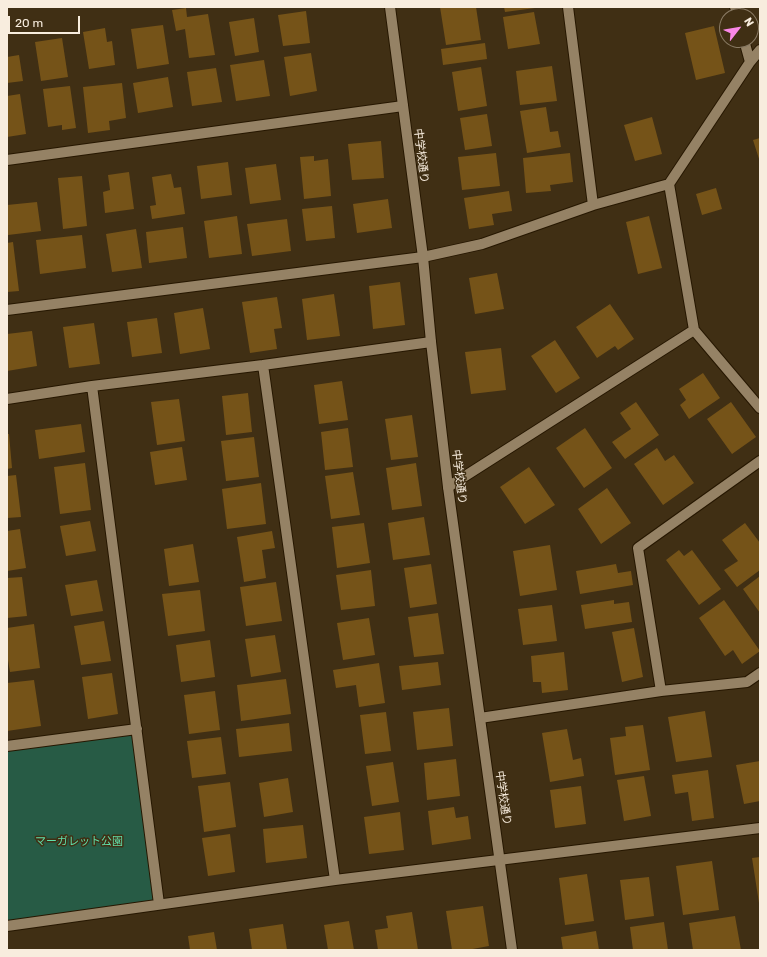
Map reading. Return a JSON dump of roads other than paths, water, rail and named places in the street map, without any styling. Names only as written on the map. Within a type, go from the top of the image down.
[{"type":"street","name":"中学校通り","points":[[390,7],[423,257],[431,342],[448,487],[512,950]]},
{"type":"street","points":[[568,7],[593,205]]},
{"type":"street","points":[[746,48],[750,62]]},
{"type":"street","points":[[7,310],[423,257],[482,244],[593,205],[669,184],[750,62],[760,50]]},
{"type":"street","points":[[7,160],[403,106]]},
{"type":"street","points":[[669,184],[694,330],[760,408]]},
{"type":"street","points":[[448,487],[694,330]]},
{"type":"street","points":[[7,399],[92,386],[431,342]]},
{"type":"street","points":[[263,365],[335,880]]},
{"type":"street","points":[[92,386],[159,904]]},
{"type":"street","points":[[661,692],[638,548],[760,461]]},
{"type":"street","points":[[480,718],[661,692],[747,682],[760,672]]},
{"type":"street","points":[[7,746],[137,729]]},
{"type":"street","points":[[7,926],[335,880],[760,828]]},
{"type":"park label","name":"マーガレット公園","points":[[79,842]]}]
